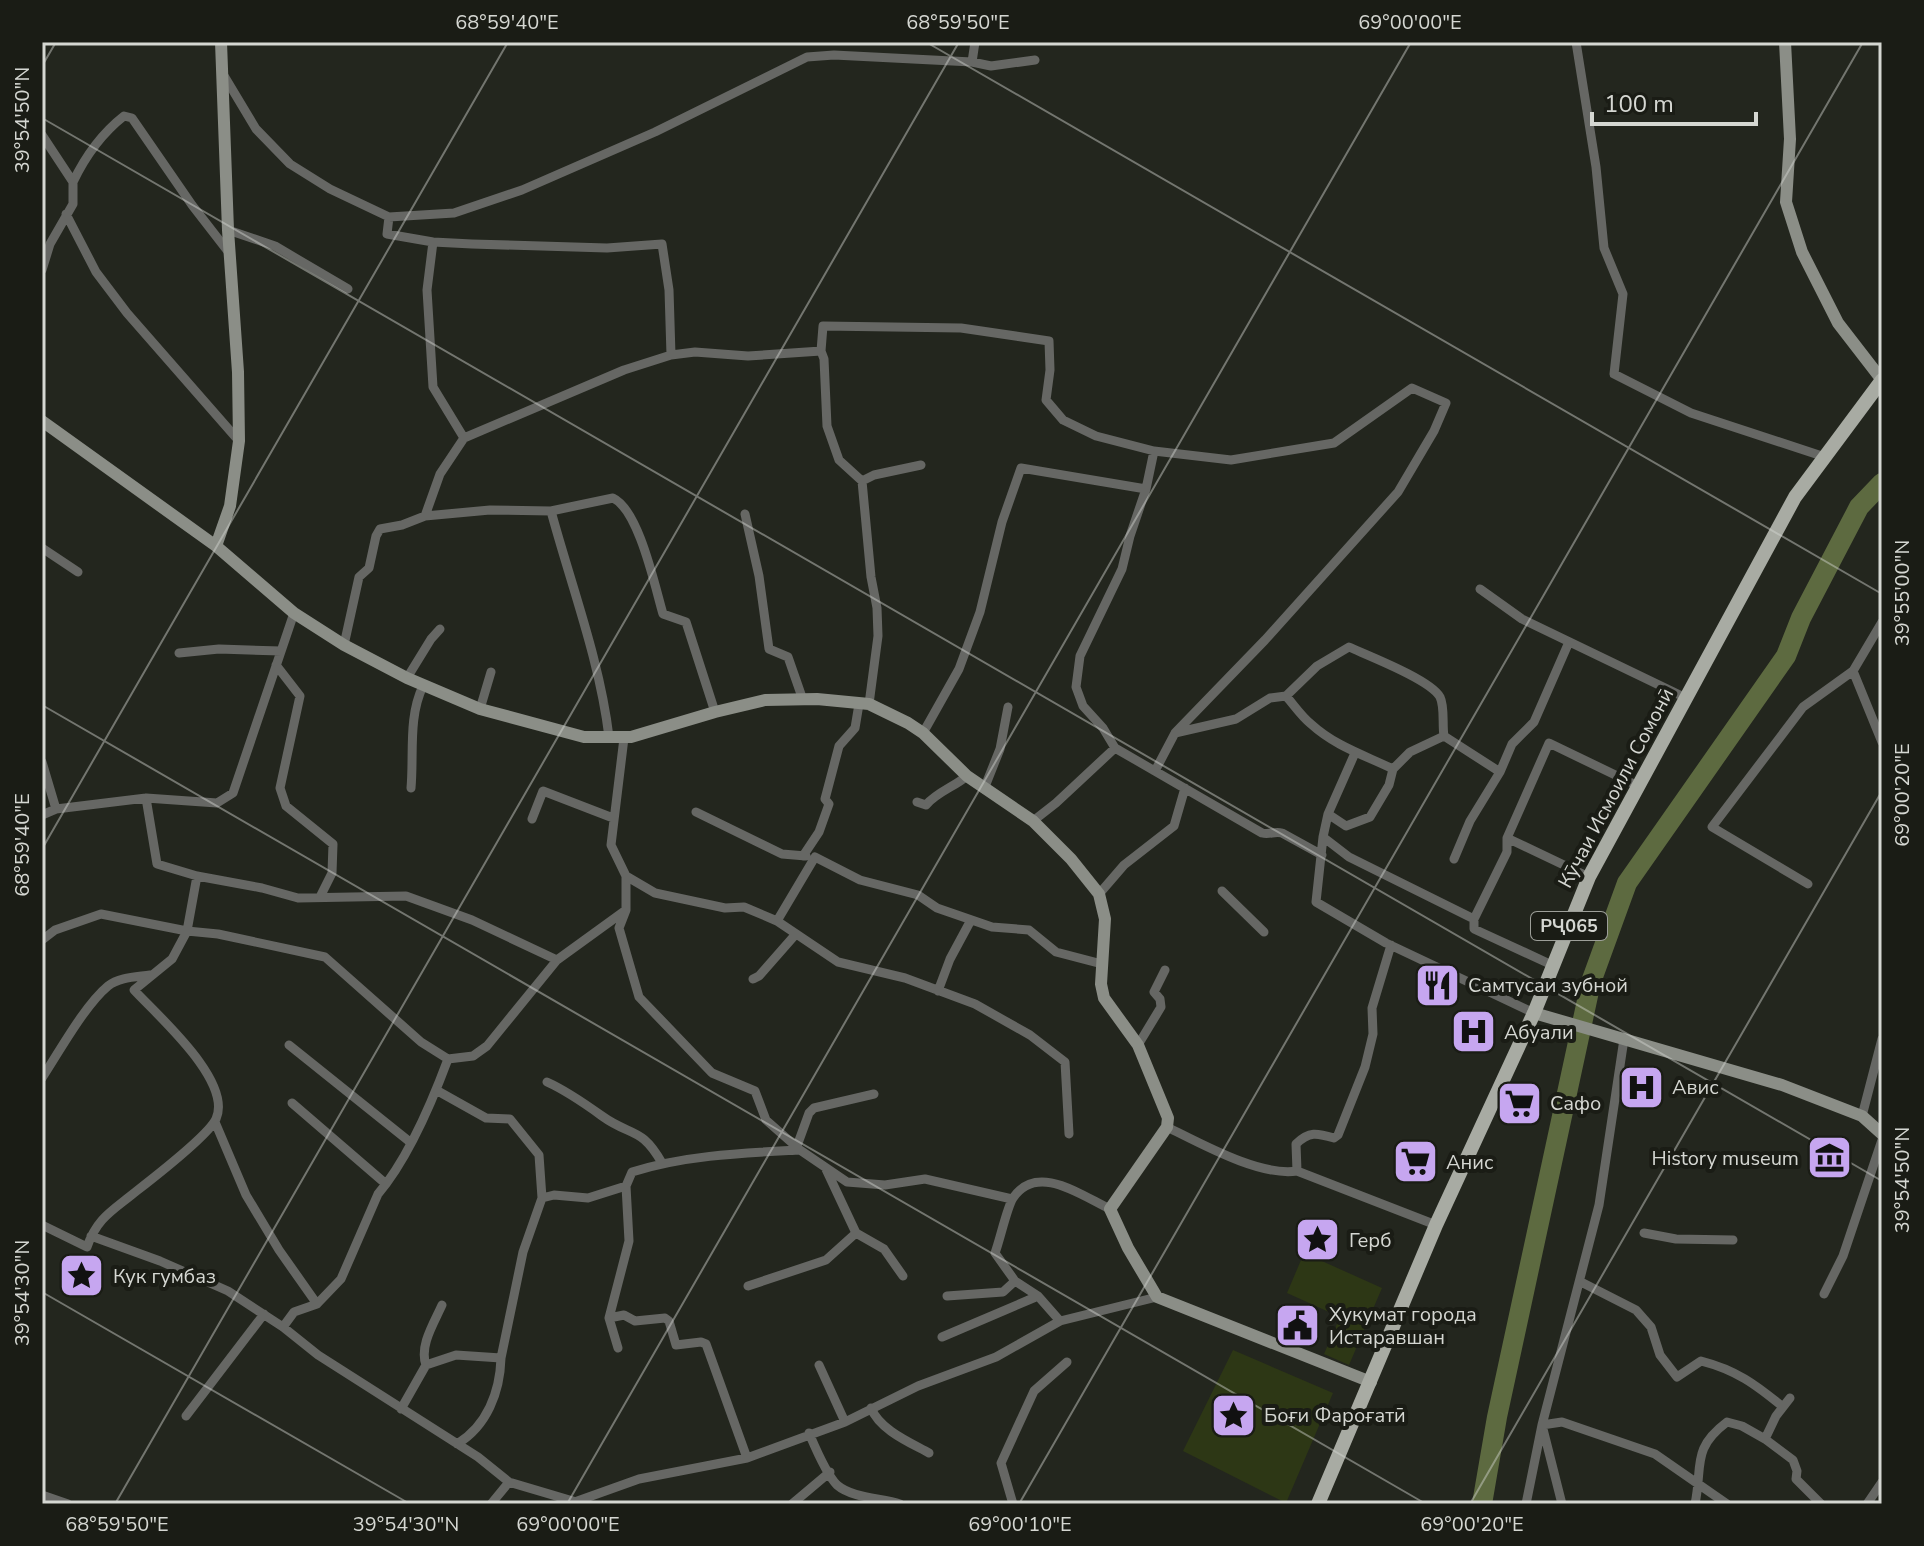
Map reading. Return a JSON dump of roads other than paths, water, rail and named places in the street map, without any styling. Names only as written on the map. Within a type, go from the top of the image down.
[{"type":"main road","points":[[216,546],[230,506],[239,441],[221,42]]},
{"type":"main road","points":[[1785,42],[1790,139],[1786,202],[1802,252],[1838,323],[1882,380]]},
{"type":"main road","name":"Кӯчаи Исмоили Сомонӣ","points":[[1318,1504],[1436,1225],[1539,1014],[1552,965],[1589,877],[1636,785],[1795,497],[1882,380]]},
{"type":"main road","points":[[42,421],[216,546],[294,613],[344,645],[407,678],[480,709],[569,734],[624,738],[765,700],[817,699],[864,704],[895,715],[923,733],[967,776],[1033,821],[1071,859],[1099,894],[1105,919],[1101,984],[1104,998],[1138,1045],[1168,1118],[1167,1127],[1110,1209],[1128,1248],[1157,1297],[1371,1382]]},
{"type":"main road","points":[[1539,1014],[1782,1085],[1862,1116],[1882,1137]]},
{"type":"street","points":[[972,62],[975,42]]},
{"type":"street","points":[[1576,42],[1596,167],[1604,248],[1623,294],[1614,374],[1691,413],[1825,457]]},
{"type":"street","points":[[220,71],[234,88],[256,129],[290,164],[330,189],[389,217],[454,213],[522,190],[655,132],[807,57],[834,55],[972,62],[991,66],[1035,60]]},
{"type":"street","points":[[42,270],[50,244],[73,204],[73,182],[82,163],[101,138],[124,116],[132,118],[231,256]]},
{"type":"street","points":[[42,135],[73,182]]},
{"type":"street","points":[[66,214],[96,272],[127,313],[239,441]]},
{"type":"street","points":[[389,217],[387,234],[433,242],[607,248],[662,244],[669,290],[671,355]]},
{"type":"street","points":[[228,230],[275,246],[348,289]]},
{"type":"street","points":[[433,242],[427,290],[433,387],[464,438]]},
{"type":"street","points":[[803,856],[829,804],[825,799],[839,746],[855,728],[864,704],[878,636],[862,481],[839,460],[827,426],[821,351],[823,326],[961,328],[1049,341],[1050,370],[1046,400],[1063,420],[1096,436],[1154,451],[1231,460],[1334,443],[1412,388],[1446,403],[1434,431],[1398,492],[1265,640],[1175,733],[1155,771]]},
{"type":"street","points":[[425,516],[440,474],[464,438],[624,370],[671,355],[695,352],[748,356],[821,351]]},
{"type":"street","points":[[1154,451],[1122,569],[1080,656],[1076,687],[1083,706],[1103,728],[1115,748],[1262,833],[1269,835],[1277,831],[1322,855]]},
{"type":"street","points":[[862,481],[874,475],[921,465]]},
{"type":"street","points":[[923,733],[959,669],[980,612],[1002,522],[1021,468],[1146,489]]},
{"type":"street","points":[[344,645],[359,577],[369,568],[380,529],[425,516],[490,510],[551,511],[613,498],[622,502],[639,536],[663,614],[686,622],[715,712]]},
{"type":"street","points":[[551,511],[585,629],[609,737]]},
{"type":"street","points":[[745,514],[759,576],[769,649],[788,657],[803,700]]},
{"type":"street","points":[[42,548],[78,572]]},
{"type":"street","points":[[1480,589],[1522,619],[1686,698]]},
{"type":"street","points":[[42,815],[56,809],[146,798],[217,803],[233,793],[294,613]]},
{"type":"street","points":[[1808,884],[1712,827],[1803,707],[1853,671],[1882,622]]},
{"type":"street","points":[[407,678],[440,629]]},
{"type":"street","points":[[1454,859],[1470,821],[1500,772],[1512,744],[1534,722],[1569,642]]},
{"type":"street","points":[[1175,733],[1236,719],[1270,698],[1286,696],[1317,666],[1349,647],[1409,675],[1438,694],[1444,736]]},
{"type":"street","points":[[179,653],[219,649],[281,651]]},
{"type":"street","points":[[276,665],[300,696],[280,788],[286,806],[333,844],[332,873],[320,897]]},
{"type":"street","points":[[1853,671],[1882,742]]},
{"type":"street","points":[[480,709],[491,672]]},
{"type":"street","points":[[411,788],[413,724],[416,700],[423,686]]},
{"type":"street","points":[[1286,696],[1308,722],[1355,753],[1393,769]]},
{"type":"street","points":[[984,789],[1000,749],[1008,707]]},
{"type":"street","points":[[1444,736],[1500,772]]},
{"type":"street","points":[[1328,814],[1346,826],[1370,817],[1389,785],[1393,769],[1410,752],[1444,736]]},
{"type":"street","points":[[624,738],[611,845],[626,876],[626,910],[619,928],[639,997],[712,1073],[755,1091],[766,1120],[798,1148],[847,1182],[885,1185],[925,1179],[1012,1199]]},
{"type":"street","points":[[1552,965],[1474,929],[1474,919],[1507,852],[1507,838],[1549,743],[1636,785]]},
{"type":"street","points":[[1033,821],[1115,748]]},
{"type":"street","points":[[1355,753],[1328,814],[1316,902],[1391,945],[1539,1014]]},
{"type":"street","points":[[42,762],[56,809]]},
{"type":"street","points":[[917,802],[926,805],[967,776]]},
{"type":"street","points":[[1099,894],[1124,865],[1174,826],[1185,788]]},
{"type":"street","points":[[532,819],[543,791],[613,818]]},
{"type":"street","points":[[146,798],[157,864],[298,898],[406,896],[472,920],[557,960]]},
{"type":"street","points":[[696,812],[782,854],[815,857],[860,880],[918,895],[937,908],[992,927],[1029,930],[1056,952],[1102,964]]},
{"type":"street","points":[[1323,837],[1349,857],[1474,919]]},
{"type":"street","points":[[1507,838],[1589,877]]},
{"type":"street","points":[[777,921],[815,857],[812,843]]},
{"type":"street","points":[[42,1225],[87,1247],[101,1218],[168,1166],[215,1122],[220,1107],[215,1088],[198,1059],[134,990],[172,959],[187,931],[197,876]]},
{"type":"street","points":[[626,876],[655,893],[725,908],[744,907],[777,921],[838,962],[905,978],[975,1004],[1030,1035],[1065,1062],[1069,1134]]},
{"type":"street","points":[[1222,891],[1264,932]]},
{"type":"street","points":[[42,940],[55,930],[101,914],[218,934],[325,957],[421,1042],[448,1059],[473,1056],[487,1046],[557,960],[626,910]]},
{"type":"street","points":[[938,991],[950,959],[971,920]]},
{"type":"street","points":[[753,979],[795,935]]},
{"type":"street","points":[[1297,1171],[1296,1144],[1305,1135],[1314,1133],[1334,1138],[1338,1135],[1354,1097],[1373,1034],[1372,1008],[1391,945]]},
{"type":"street","points":[[1138,1045],[1161,1007],[1160,999],[1154,992],[1165,970]]},
{"type":"street","points":[[42,1078],[77,1023],[108,986],[122,979],[153,975]]},
{"type":"street","points":[[1526,1504],[1542,1425],[1599,1205],[1624,1039]]},
{"type":"street","points":[[1862,1116],[1882,1039]]},
{"type":"street","points":[[289,1045],[410,1142]]},
{"type":"street","points":[[283,1327],[294,1312],[317,1304],[341,1279],[378,1194],[410,1142],[448,1059]]},
{"type":"street","points":[[547,1082],[604,1118],[644,1137],[662,1163]]},
{"type":"street","points":[[1871,1084],[1882,1087]]},
{"type":"street","points":[[436,1090],[486,1118],[510,1119],[539,1155],[542,1198],[523,1252],[501,1358],[501,1379],[487,1417],[457,1444]]},
{"type":"street","points":[[798,1148],[809,1113],[814,1108],[874,1094]]},
{"type":"street","points":[[292,1103],[386,1184]]},
{"type":"street","points":[[215,1122],[246,1195],[317,1304]]},
{"type":"street","points":[[1167,1127],[1226,1155],[1257,1166],[1297,1171],[1436,1225]]},
{"type":"street","points":[[1824,1294],[1843,1256],[1882,1137]]},
{"type":"street","points":[[618,1348],[609,1318],[629,1241],[626,1186],[632,1172],[662,1163],[798,1148]]},
{"type":"street","points":[[823,1164],[856,1233],[884,1249],[903,1276]]},
{"type":"street","points":[[1060,1321],[1038,1296],[1015,1281],[995,1253],[1012,1199],[1030,1184],[1049,1181],[1110,1209]]},
{"type":"street","points":[[542,1198],[554,1195],[588,1198],[626,1186]]},
{"type":"street","points":[[748,1286],[826,1260],[856,1233]]},
{"type":"street","points":[[1644,1233],[1676,1239],[1733,1240]]},
{"type":"street","points":[[91,1236],[160,1261],[228,1291],[509,1482],[575,1503],[639,1479],[747,1458],[845,1422],[918,1386],[996,1357],[1060,1321],[1157,1297]]},
{"type":"street","points":[[947,1296],[1003,1292],[1015,1281]]},
{"type":"street","points":[[1581,1282],[1636,1310],[1651,1327],[1660,1355],[1677,1377],[1701,1361],[1726,1367],[1749,1380],[1783,1407]]},
{"type":"street","points":[[942,1337],[1038,1296]]},
{"type":"street","points":[[426,1365],[423,1357],[427,1340],[442,1305]]},
{"type":"street","points":[[186,1416],[264,1314]]},
{"type":"street","points":[[609,1318],[624,1315],[635,1321],[665,1318],[669,1321],[676,1345],[706,1344],[747,1458]]},
{"type":"street","points":[[401,1409],[426,1365],[456,1355],[501,1358]]},
{"type":"street","points":[[1013,1504],[1001,1463],[1034,1391],[1067,1362]]},
{"type":"street","points":[[819,1365],[845,1422]]},
{"type":"street","points":[[1765,1439],[1790,1398]]},
{"type":"street","points":[[871,1408],[875,1417],[896,1434],[929,1453]]},
{"type":"street","points":[[1542,1425],[1562,1422],[1655,1454],[1727,1504]]},
{"type":"street","points":[[1695,1504],[1699,1455],[1714,1431],[1727,1422],[1742,1426],[1765,1439],[1793,1460],[1796,1479],[1821,1504]]},
{"type":"street","points":[[1542,1425],[1562,1504]]},
{"type":"street","points":[[809,1433],[838,1485],[855,1493],[900,1504]]},
{"type":"street","points":[[792,1504],[830,1472]]},
{"type":"street","points":[[491,1504],[509,1482]]},
{"type":"street","points":[[1867,1504],[1882,1482]]},
{"type":"street","points":[[42,1495],[68,1504]]},
{"type":"waterway","points":[[1482,1504],[1497,1417],[1591,982],[1627,883],[1786,656],[1801,618],[1859,507],[1882,483]]},
{"type":"place","name":"Самтусаи зубной","points":[[1437,985]]},
{"type":"place","name":"Абуали","points":[[1473,1032]]},
{"type":"place","name":"Авис","points":[[1641,1087]]},
{"type":"place","name":"Сафо","points":[[1519,1103]]},
{"type":"place","name":"History museum","points":[[1830,1158]]},
{"type":"place","name":"Анис","points":[[1415,1162]]},
{"type":"place","name":"Герб","points":[[1318,1240]]},
{"type":"place","name":"Кук гумбаз","points":[[82,1276]]},
{"type":"place","name":"Хукумат города Истаравшан","points":[[1298,1326]]},
{"type":"place","name":"Боғи Фароғатӣ","points":[[1233,1415]]}]
